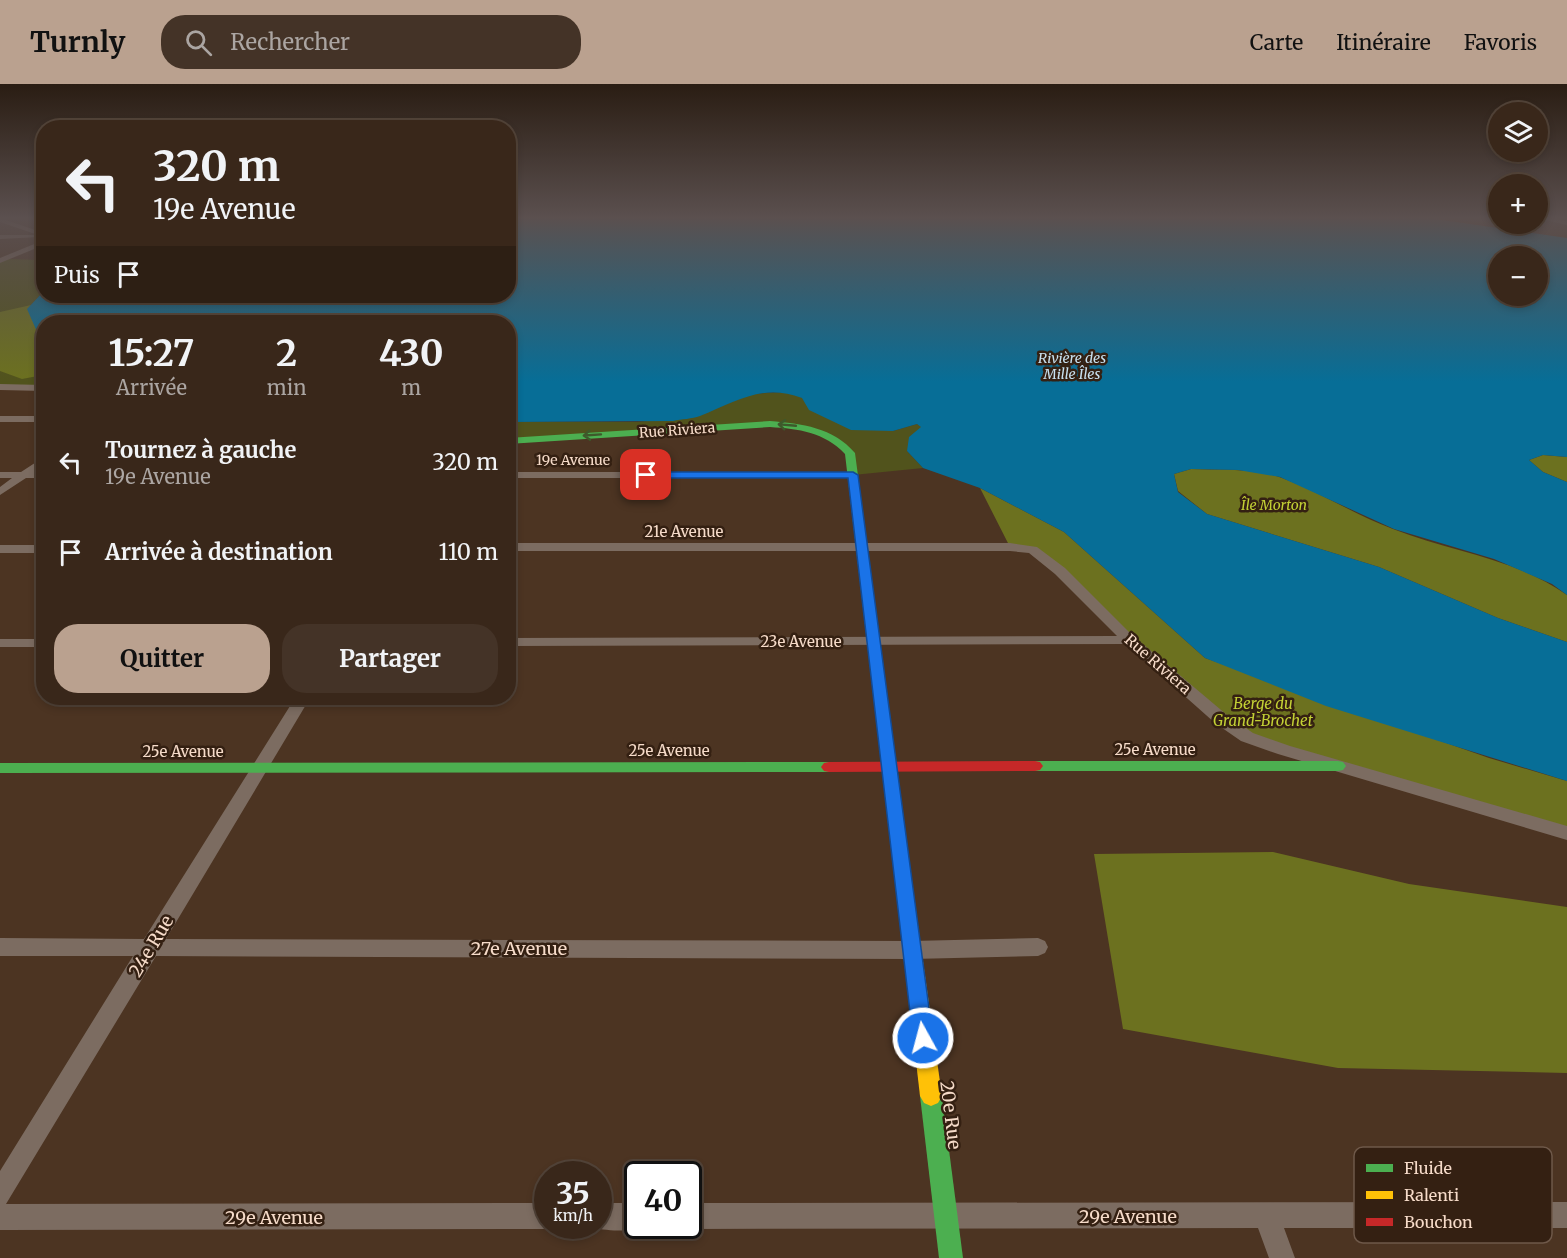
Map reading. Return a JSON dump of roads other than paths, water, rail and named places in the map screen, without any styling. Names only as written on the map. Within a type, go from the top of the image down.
[{"type":"street","points":[[0,387],[36,388]]},
{"type":"street","points":[[0,418],[36,419]]},
{"type":"street","name":"Rue Riviera","points":[[516,440],[770,424],[808,428],[842,443]]},
{"type":"street","name":"20e Rue","points":[[842,443],[850,453],[853,475],[951,1258]]},
{"type":"street","points":[[0,492],[36,466]]},
{"type":"street","points":[[0,475],[36,475]]},
{"type":"street","name":"19e Avenue","points":[[516,475],[853,475]]},
{"type":"street","name":"Rue Riviera","points":[[861,547],[1010,547],[1033,550],[1060,571],[1130,640],[1221,719],[1246,736],[1338,766],[1567,833]]},
{"type":"street","name":"21e Avenue","points":[[516,548],[861,547]]},
{"type":"street","points":[[0,549],[36,549]]},
{"type":"street","name":"23e Avenue","points":[[516,642],[1130,640]]},
{"type":"street","points":[[0,644],[36,643]]},
{"type":"street","name":"24e Rue","points":[[0,1194],[298,705]]},
{"type":"street","name":"25e Avenue","points":[[0,768],[1338,766]]},
{"type":"street","name":"27e Avenue","points":[[0,947],[912,950],[1038,947]]},
{"type":"street","name":"29e Avenue","points":[[1552,1215],[1567,1215]]},
{"type":"street","name":"29e Avenue","points":[[0,1217],[534,1216]]},
{"type":"street","name":"29e Avenue","points":[[702,1216],[1354,1216]]},
{"type":"street","points":[[1266,1216],[1282,1258]]},
{"type":"water","name":"Rivière des Mille Îles","points":[[516,273],[1488,273],[1488,306],[1548,306],[1548,273],[1567,273],[1567,457],[1543,455],[1529,460],[1543,472],[1567,482],[1567,595],[1552,584],[1494,559],[1394,529],[1280,477],[1238,470],[1191,469],[1174,474],[1178,492],[1207,514],[1379,567],[1498,618],[1567,642],[1567,781],[1326,706],[1205,658],[1064,532],[980,488],[923,468],[907,451],[909,437],[921,427],[917,424],[893,431],[851,430],[809,410],[802,398],[774,393],[750,396],[694,418],[673,421],[516,422],[516,315],[36,315],[36,329],[27,309],[36,299],[36,303],[516,303]]},
{"type":"park label","name":"Île Morton","points":[[1274,505]]},
{"type":"park label","name":"Berge du Grand-Brochet","points":[[1263,712]]}]
